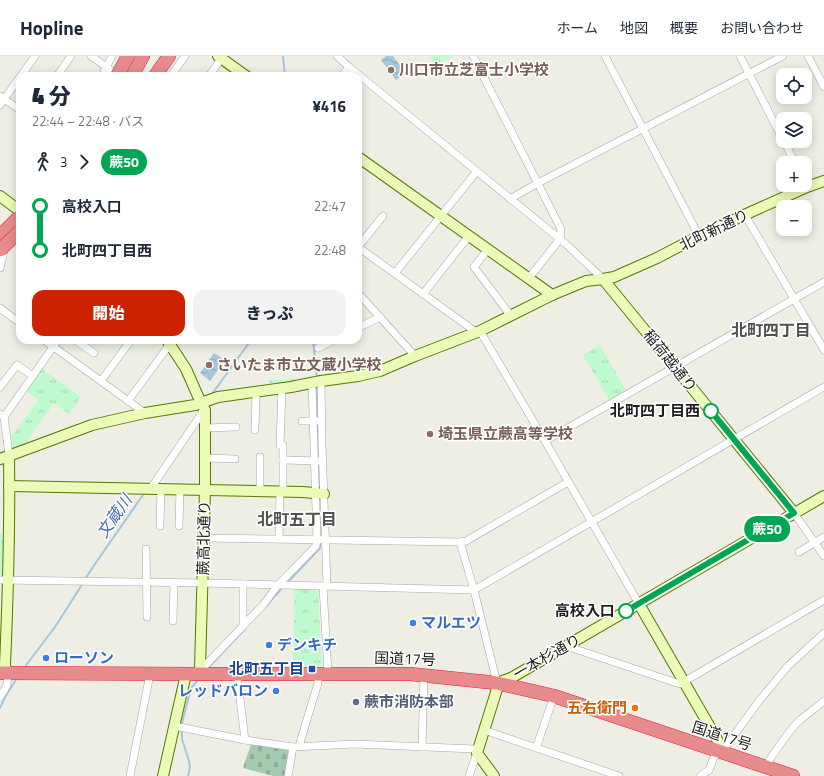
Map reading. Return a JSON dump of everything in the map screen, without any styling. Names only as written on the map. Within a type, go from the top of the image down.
[{"type":"highway","points":[[120,72],[128,56]]},
{"type":"highway","points":[[134,72],[143,56]]},
{"type":"highway","points":[[148,72],[158,56]]},
{"type":"highway","points":[[158,72],[169,56]]},
{"type":"highway","points":[[0,228],[16,214]]},
{"type":"highway","points":[[2,244],[16,218]]},
{"type":"highway","points":[[2,244],[16,234]]},
{"type":"highway","name":"国道17号","points":[[12,673],[410,674],[497,683],[554,696],[793,776]]},
{"type":"street","points":[[24,72],[35,56]]},
{"type":"street","points":[[60,72],[71,56]]},
{"type":"street","points":[[91,56],[113,72]]},
{"type":"street","points":[[104,72],[112,56]]},
{"type":"street","points":[[174,72],[185,56]]},
{"type":"street","points":[[337,56],[354,72]]},
{"type":"street","points":[[472,56],[560,227],[560,239],[529,278]]},
{"type":"street","points":[[605,56],[699,236]]},
{"type":"street","points":[[740,56],[776,126]]},
{"type":"street","points":[[510,199],[783,56]]},
{"type":"street","points":[[808,56],[824,87]]},
{"type":"street","points":[[212,72],[221,57],[241,72]]},
{"type":"street","points":[[345,72],[348,67]]},
{"type":"street","points":[[362,78],[574,250],[604,279]]},
{"type":"street","points":[[16,82],[1,100],[16,108]]},
{"type":"street","points":[[362,160],[552,295]]},
{"type":"street","points":[[395,273],[440,215],[477,171]]},
{"type":"street","name":"北町新通り","points":[[812,184],[824,181]]},
{"type":"street","name":"北町新通り","points":[[4,457],[92,425],[144,413],[205,404],[218,397],[358,376],[380,371],[478,332],[552,295],[586,281],[614,277],[792,192]]},
{"type":"street","points":[[0,196],[16,208]]},
{"type":"street","points":[[745,215],[795,298],[824,350]]},
{"type":"street","points":[[362,242],[383,216]]},
{"type":"street","points":[[423,294],[469,236]]},
{"type":"street","points":[[0,268],[2,244]]},
{"type":"street","points":[[488,249],[474,267],[511,316]]},
{"type":"street","points":[[362,250],[478,332],[545,441],[718,741],[720,752]]},
{"type":"street","name":"稲荷越通り","points":[[604,279],[794,513],[824,556]]},
{"type":"street","points":[[545,441],[824,282]]},
{"type":"street","points":[[362,297],[415,356]]},
{"type":"street","points":[[0,308],[16,320]]},
{"type":"street","points":[[362,326],[380,317]]},
{"type":"street","points":[[49,344],[144,413]]},
{"type":"street","points":[[0,697],[12,673],[5,666],[4,580],[9,486],[4,457],[2,415],[33,376],[55,344]]},
{"type":"street","points":[[81,344],[94,353]]},
{"type":"street","points":[[101,381],[128,344]]},
{"type":"street","points":[[128,401],[168,344]]},
{"type":"street","points":[[160,526],[151,489],[205,404],[170,344]]},
{"type":"street","points":[[318,348],[326,344]]},
{"type":"street","points":[[0,387],[17,365],[33,376]]},
{"type":"street","points":[[288,776],[296,746],[323,674],[325,586],[321,540],[316,382]]},
{"type":"street","points":[[4,580],[203,583],[474,590],[824,387]]},
{"type":"street","points":[[279,539],[283,460],[282,388]]},
{"type":"street","points":[[256,392],[256,430]]},
{"type":"street","name":"蕨高北通り","points":[[163,776],[200,668],[205,490],[205,404]]},
{"type":"street","points":[[302,421],[317,421]]},
{"type":"street","points":[[205,428],[236,427]]},
{"type":"street","points":[[260,457],[260,491]]},
{"type":"street","points":[[205,458],[235,459]]},
{"type":"street","points":[[283,460],[318,461]]},
{"type":"street","points":[[204,538],[460,542],[466,541],[568,482]]},
{"type":"street","points":[[9,486],[303,492],[319,494]]},
{"type":"street","points":[[179,526],[180,489]]},
{"type":"street","name":"一本杉通り","points":[[497,683],[511,678],[824,496]]},
{"type":"street","points":[[799,552],[824,537]]},
{"type":"street","points":[[198,674],[263,605],[321,540]]},
{"type":"street","points":[[460,542],[474,590],[497,683],[484,730],[475,751],[469,776]]},
{"type":"street","points":[[146,549],[146,617]]},
{"type":"street","points":[[173,621],[174,583]]},
{"type":"street","points":[[243,584],[243,626]]},
{"type":"street","points":[[566,646],[680,684],[824,600]]},
{"type":"street","points":[[700,776],[709,770],[714,757],[720,752],[788,666],[824,633]]},
{"type":"street","points":[[130,776],[150,674]]},
{"type":"street","points":[[237,674],[245,740]]},
{"type":"street","points":[[422,747],[424,675]]},
{"type":"street","points":[[536,748],[554,696]]},
{"type":"street","points":[[766,767],[771,757],[800,720],[824,701]]},
{"type":"street","points":[[180,727],[245,740],[296,746],[355,744],[475,751],[494,776]]},
{"type":"street","points":[[484,730],[619,776]]},
{"type":"green space","points":[[430,56],[454,56],[435,66]]},
{"type":"green space","points":[[600,345],[627,392],[610,402],[583,355]]},
{"type":"green space","points":[[41,368],[81,397],[69,414],[54,403],[24,445],[13,450],[11,448],[10,439],[38,400],[25,390]]},
{"type":"green space","points":[[296,379],[296,384],[270,387],[269,380]]},
{"type":"green space","points":[[0,534],[9,534],[8,580],[0,580]]},
{"type":"green space","points":[[294,589],[318,591],[322,665],[293,665]]},
{"type":"green space","points":[[251,744],[289,748],[286,776],[273,776],[243,768]]},
{"type":"water","points":[[386,56],[393,56],[406,73],[396,80],[381,60]]},
{"type":"water","points":[[214,353],[225,360],[210,381],[200,373]]},
{"type":"waterway","points":[[283,56],[285,72]]},
{"type":"waterway","name":"文蔵川","points":[[212,394],[248,344]]},
{"type":"waterway","points":[[313,344],[317,380]]},
{"type":"waterway","points":[[317,386],[319,489]]},
{"type":"waterway","name":"文蔵川","points":[[85,579],[145,492]]},
{"type":"waterway","points":[[287,583],[320,548],[320,544]]},
{"type":"waterway","name":"文蔵川","points":[[24,668],[55,627],[83,583]]},
{"type":"waterway","points":[[266,606],[283,587]]},
{"type":"waterway","points":[[207,669],[245,629]]},
{"type":"waterway","name":"文蔵川","points":[[0,708],[17,678]]},
{"type":"waterway","points":[[188,776],[190,768],[182,739],[182,723],[191,688],[199,679]]},
{"type":"bus line","name":"蕨50","points":[[626,611],[794,513],[711,411]]},
{"type":"place","name":"川口市立芝富士小学校","points":[[391,70]]},
{"type":"place","name":"さいたま市立文蔵小学校","points":[[209,365]]},
{"type":"place","name":"北町四丁目西","points":[[711,411]]},
{"type":"place","name":"埼玉県立蕨高等学校","points":[[430,434]]},
{"type":"place","name":"高校入口","points":[[626,611]]},
{"type":"place","name":"マルエツ","points":[[413,623]]},
{"type":"place","name":"デンキチ","points":[[269,645]]},
{"type":"place","name":"ローソン","points":[[46,658]]},
{"type":"place","name":"北町五丁目","points":[[312,669]]},
{"type":"place","name":"レッドバロン","points":[[276,691]]},
{"type":"place","name":"蕨市消防本部","points":[[356,702]]},
{"type":"place","name":"五右衛門","points":[[635,708]]},
{"type":"district","name":"北町四丁目","points":[[771,330]]},
{"type":"district","name":"北町五丁目","points":[[297,519]]}]
